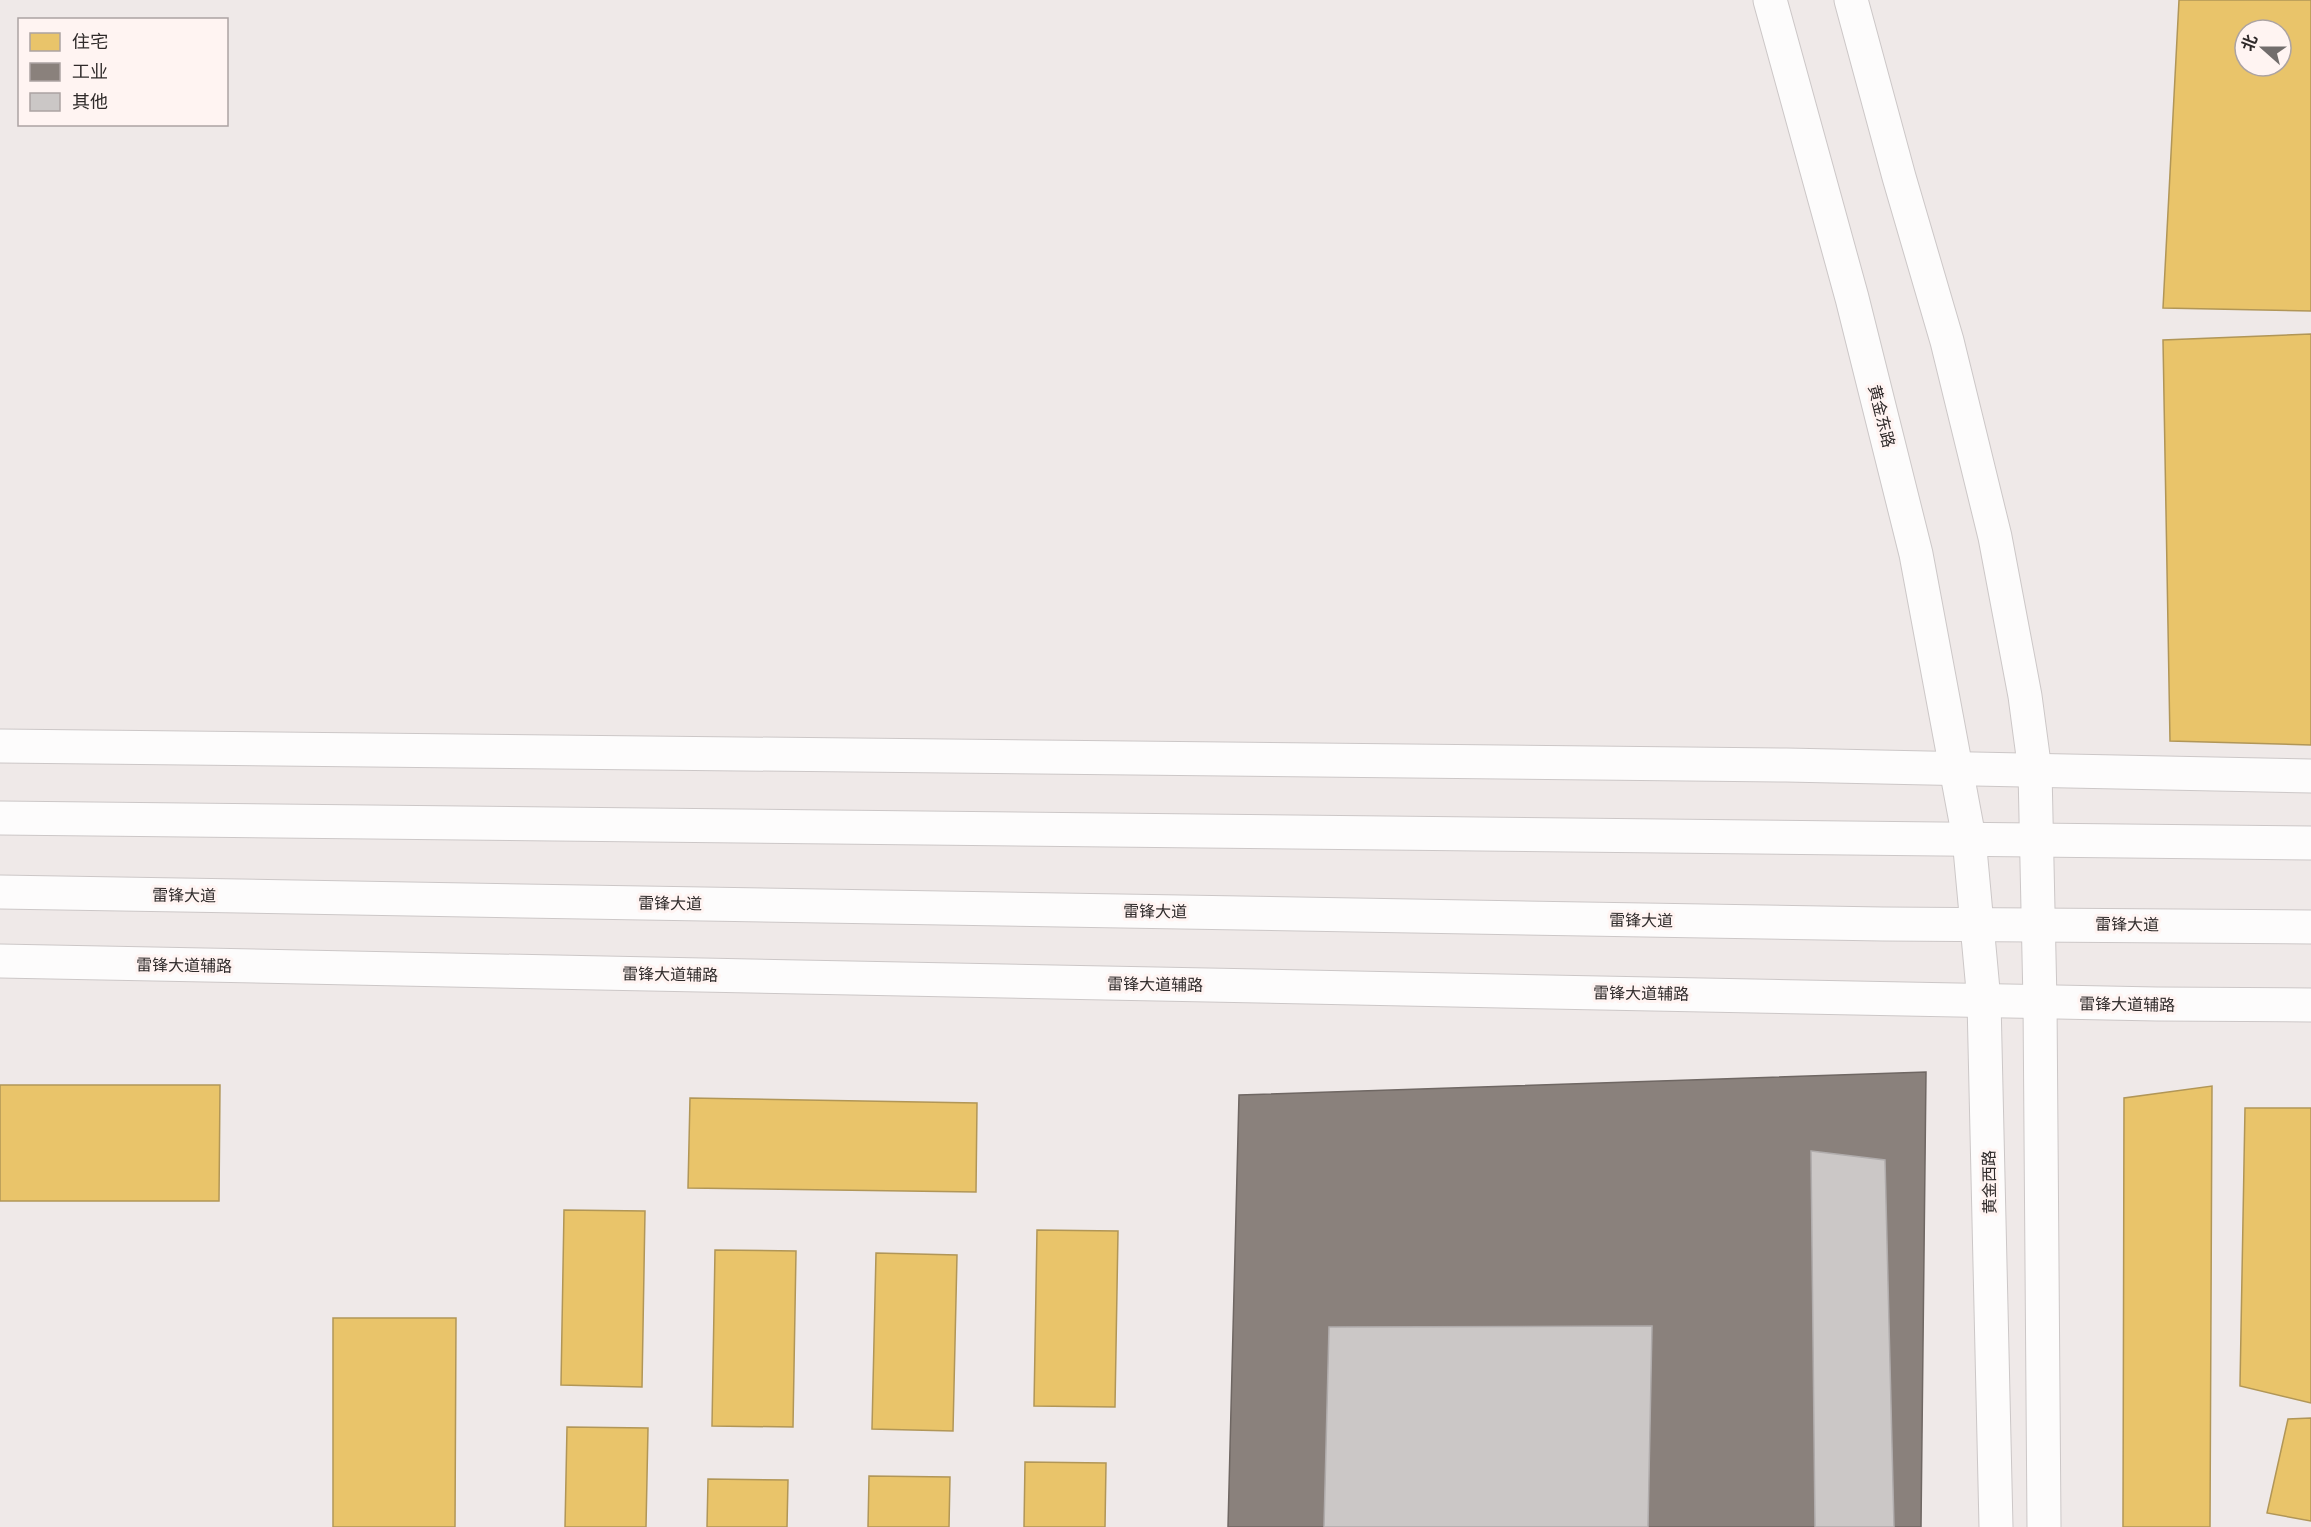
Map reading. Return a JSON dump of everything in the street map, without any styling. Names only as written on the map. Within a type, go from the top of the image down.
[{"type":"main road","name":"黄金东路","points":[[1770,0],[1852,298],[1914,544],[1969,838]]},
{"type":"main road","points":[[1851,0],[1947,341],[1993,526],[2025,696],[2034,771],[2037,839],[2044,1527]]},
{"type":"main road","points":[[0,746],[1786,765],[2311,776]]},
{"type":"main road","points":[[0,818],[2311,843]]},
{"type":"main road","name":"黄金西路","points":[[1969,838],[1984,1001],[1996,1527]]},
{"type":"main road","name":"雷锋大道","points":[[0,892],[1977,924],[2311,927]]},
{"type":"main road","name":"雷锋大道辅路","points":[[0,961],[1984,1001],[2311,1005]]},
{"type":"building: 住宅","points":[[2179,0],[2311,0],[2311,311],[2163,308]]},
{"type":"building: 住宅","points":[[2311,334],[2311,745],[2170,741],[2163,340]]},
{"type":"building: 住宅","points":[[0,1085],[220,1085],[219,1201],[0,1201]]},
{"type":"building: 住宅","points":[[2212,1086],[2210,1527],[2123,1527],[2124,1098]]},
{"type":"building: 住宅","points":[[690,1098],[977,1103],[976,1192],[688,1188]]},
{"type":"building: 住宅","points":[[2245,1108],[2311,1108],[2311,1403],[2240,1386]]},
{"type":"building: 住宅","points":[[564,1210],[645,1211],[642,1387],[561,1385]]},
{"type":"building: 住宅","points":[[1037,1230],[1118,1231],[1115,1407],[1034,1406]]},
{"type":"building: 住宅","points":[[715,1250],[796,1251],[793,1427],[712,1426]]},
{"type":"building: 住宅","points":[[876,1253],[957,1255],[953,1431],[872,1429]]},
{"type":"building: 住宅","points":[[333,1318],[456,1318],[455,1527],[333,1527]]},
{"type":"building: 住宅","points":[[2311,1418],[2311,1521],[2267,1513],[2288,1419]]},
{"type":"building: 住宅","points":[[567,1427],[648,1428],[646,1527],[565,1527]]},
{"type":"building: 住宅","points":[[1025,1462],[1106,1463],[1105,1527],[1024,1527]]},
{"type":"building: 住宅","points":[[869,1476],[950,1477],[949,1527],[868,1527]]},
{"type":"building: 住宅","points":[[708,1479],[788,1480],[787,1527],[707,1527]]},
{"type":"building: 工业","points":[[1926,1072],[1921,1527],[1228,1527],[1239,1095]]},
{"type":"building: 其他","points":[[1811,1151],[1885,1160],[1894,1527],[1815,1527]]},
{"type":"building: 其他","points":[[1652,1326],[1648,1527],[1324,1527],[1329,1327]]}]
